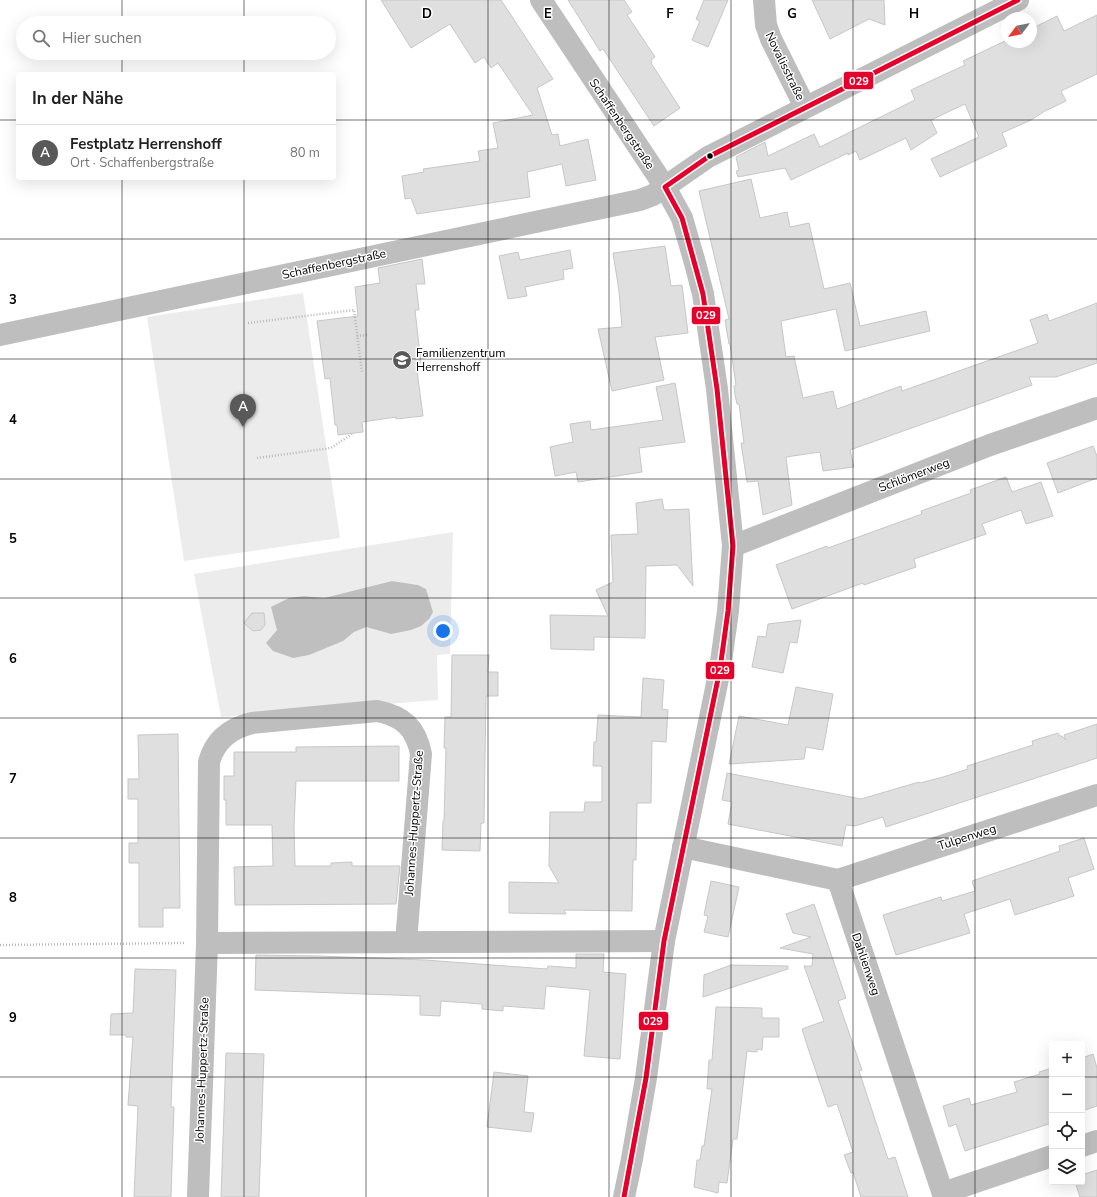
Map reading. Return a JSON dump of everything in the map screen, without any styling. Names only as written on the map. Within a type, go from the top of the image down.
[{"type":"street","name":"Schaffenbergstraße","points":[[541,0],[665,187],[682,218],[694,256],[702,294],[717,395],[733,546],[728,611],[720,669],[664,941],[646,1078],[624,1197]]},
{"type":"street","name":"Novalisstraße","points":[[764,0],[766,25],[771,39],[805,107]]},
{"type":"street","points":[[665,187],[708,157],[1018,0]]},
{"type":"street","name":"Schaffenbergstraße","points":[[0,335],[640,200],[665,187]]},
{"type":"street","name":"Schlömerweg","points":[[733,546],[990,446],[1097,408]]},
{"type":"street","name":"Johannes-Huppertz-Straße","points":[[198,1197],[207,942],[208,769],[211,753],[216,745],[230,732],[240,726],[252,723],[377,711],[397,717],[406,723],[414,732],[419,743],[421,754],[406,942]]},
{"type":"street","name":"Tulpenweg","points":[[838,880],[1097,795]]},
{"type":"street","points":[[683,848],[838,880]]},
{"type":"street","name":"Dahlienweg","points":[[838,880],[944,1195]]},
{"type":"street","points":[[207,942],[664,941]]},
{"type":"street","points":[[1085,1145],[1097,1141]]},
{"type":"street","points":[[944,1195],[1049,1157]]},
{"type":"path","points":[[248,323],[354,310],[362,373]]},
{"type":"path","points":[[357,336],[367,335]]},
{"type":"path","points":[[257,458],[331,448],[352,434]]},
{"type":"path","points":[[0,945],[207,942]]},
{"type":"shaded area","points":[[303,293],[340,538],[184,561],[147,317]]},
{"type":"shaded area","points":[[453,532],[450,654],[437,655],[438,700],[221,717],[194,574]],"holes":[[[392,581],[418,585],[426,589],[391,634],[366,627],[354,631],[343,641],[267,643],[304,596],[324,598]]]},
{"type":"shaded area","points":[[392,581],[418,585],[426,589],[433,612],[429,619],[421,626],[411,630],[391,634],[366,627],[354,632],[343,641],[309,655],[293,658],[273,651],[266,643],[277,630],[271,607],[289,598],[304,596],[324,598]]},
{"type":"building","points":[[381,0],[501,0],[553,79],[537,88],[552,135],[558,134],[560,146],[588,139],[596,180],[566,186],[562,164],[527,172],[530,197],[417,214],[411,198],[405,199],[402,176],[424,172],[423,169],[480,161],[478,151],[498,148],[493,123],[533,115],[498,63],[491,68],[484,57],[475,63],[450,24],[411,48]]},
{"type":"building","points":[[568,0],[624,0],[632,12],[627,15],[655,57],[651,60],[651,63],[680,108],[654,126],[603,49],[600,51]]},
{"type":"building","points":[[704,0],[728,0],[708,47],[692,40],[700,21],[696,19]]},
{"type":"building","points":[[812,0],[884,0],[885,25],[869,19],[830,39]]},
{"type":"building","points":[[1097,15],[1097,74],[1061,91],[1066,101],[1045,111],[1031,120],[1002,133],[1007,146],[940,177],[931,159],[979,137],[965,104],[931,120],[937,133],[911,150],[906,138],[860,160],[856,151],[848,155],[848,153],[791,180],[785,168],[738,177],[736,171],[739,170],[736,157],[765,142],[768,156],[814,134],[820,147],[915,100],[911,90],[965,65],[963,61],[1001,43],[1001,48],[1037,48],[1037,26],[1057,16],[1064,31]]},
{"type":"building","points":[[751,179],[760,218],[787,212],[790,227],[809,223],[824,289],[850,283],[860,326],[926,311],[930,331],[845,351],[836,309],[781,321],[786,357],[794,356],[803,398],[833,391],[837,409],[901,386],[902,391],[1038,343],[1030,320],[1047,314],[1049,321],[1097,303],[1097,363],[1056,377],[1029,377],[1032,385],[850,450],[854,467],[823,471],[820,452],[786,457],[792,505],[763,515],[758,481],[747,482],[741,443],[744,443],[739,404],[737,404],[735,395],[734,386],[736,385],[725,320],[729,319],[699,191]]},
{"type":"building","points":[[665,246],[671,286],[682,285],[688,333],[655,337],[664,380],[612,391],[598,329],[622,327],[619,291],[613,253]]},
{"type":"building","points":[[570,250],[573,268],[563,270],[564,279],[525,287],[527,296],[508,299],[499,256],[518,252],[520,260]]},
{"type":"building","points":[[422,259],[425,284],[416,284],[419,310],[415,310],[421,363],[416,363],[423,416],[396,419],[396,417],[362,422],[363,432],[338,435],[337,425],[335,425],[330,378],[325,379],[317,321],[358,316],[355,287],[380,283],[378,268]]},
{"type":"building","points":[[675,383],[685,442],[639,448],[642,472],[578,482],[576,472],[555,476],[550,447],[573,442],[570,424],[590,421],[591,430],[663,420],[656,387]]},
{"type":"building","points":[[1093,446],[1097,456],[1097,478],[1058,493],[1047,463]]},
{"type":"building","points":[[1006,477],[1012,492],[1041,482],[1053,516],[1026,524],[1021,510],[982,524],[986,534],[914,559],[916,567],[864,585],[863,583],[792,609],[776,565],[922,514],[921,511],[971,493],[970,490]]},
{"type":"building","points":[[662,499],[664,510],[689,509],[693,586],[677,565],[646,566],[645,638],[594,637],[594,650],[551,649],[550,615],[608,616],[596,590],[613,582],[611,535],[638,534],[636,503]]},
{"type":"building","points":[[252,613],[264,613],[265,625],[261,630],[253,631],[244,623]]},
{"type":"building","points":[[801,620],[797,643],[790,642],[783,673],[752,667],[758,636],[766,637],[768,624]]},
{"type":"building","points":[[452,655],[489,655],[488,672],[498,672],[498,696],[486,696],[484,823],[481,823],[480,851],[442,850],[446,748],[444,748],[445,717],[451,717]]},
{"type":"building","points":[[643,678],[664,680],[662,709],[668,710],[666,742],[652,741],[651,803],[637,803],[636,860],[633,860],[632,911],[564,910],[566,914],[509,913],[509,882],[559,883],[549,866],[550,812],[584,812],[585,802],[602,802],[602,766],[593,766],[594,742],[596,742],[598,715],[641,717]]},
{"type":"building","points":[[796,687],[833,694],[823,750],[806,747],[804,759],[729,764],[739,716],[788,725]]},
{"type":"building","points":[[1097,724],[1097,758],[886,827],[883,817],[855,826],[846,825],[842,846],[728,824],[732,802],[722,800],[727,773],[861,799],[968,769],[967,766],[1033,745],[1032,741],[1058,733],[1066,740],[1064,735]]},
{"type":"building","points":[[178,734],[180,908],[163,908],[163,927],[139,927],[139,863],[129,863],[129,843],[138,843],[138,799],[128,799],[128,779],[139,779],[138,735]]},
{"type":"building","points":[[399,746],[399,781],[296,781],[294,826],[295,866],[331,866],[331,863],[352,862],[352,866],[400,866],[396,904],[235,905],[234,867],[273,866],[272,825],[226,825],[224,776],[234,776],[234,752],[296,752],[296,747]]},
{"type":"building","points":[[1084,838],[1094,869],[1068,878],[1074,896],[1015,915],[1010,899],[964,914],[970,933],[896,955],[883,915],[941,897],[942,901],[975,891],[972,881],[1060,851],[1059,846]]},
{"type":"building","points":[[711,881],[739,887],[728,937],[704,932],[708,916],[704,915]]},
{"type":"building","points":[[814,904],[846,998],[838,1001],[862,1070],[859,1071],[888,1159],[895,1157],[908,1197],[861,1197],[853,1172],[851,1173],[844,1155],[853,1152],[837,1104],[828,1107],[808,1048],[802,1029],[824,1021],[804,966],[812,966],[813,954],[780,948],[811,937],[793,933],[786,914]]},
{"type":"building","points":[[576,954],[604,954],[603,972],[626,974],[620,1059],[584,1056],[590,990],[546,986],[544,1009],[503,1006],[503,1011],[482,1009],[482,1004],[441,1001],[440,1016],[420,1015],[420,996],[255,990],[256,955],[425,960],[547,969],[548,966],[576,968]]},
{"type":"building","points":[[731,965],[788,966],[788,969],[703,997],[704,975]]},
{"type":"building","points":[[135,969],[176,970],[171,1107],[174,1107],[171,1197],[134,1197],[138,1106],[128,1105],[133,1037],[126,1037],[126,1035],[110,1035],[111,1014],[133,1013]]},
{"type":"building","points":[[716,1007],[762,1008],[762,1018],[779,1018],[779,1037],[763,1037],[762,1050],[757,1049],[757,1052],[747,1051],[737,1139],[733,1139],[727,1183],[719,1182],[718,1193],[694,1187],[697,1160],[700,1160],[702,1146],[704,1146],[712,1089],[707,1089],[709,1060],[712,1060]]},
{"type":"building","points":[[226,1053],[264,1054],[259,1197],[221,1197]]},
{"type":"building","points":[[1093,1054],[1097,1068],[1097,1106],[1085,1110],[1085,1077],[1085,1057]]},
{"type":"building","points":[[1049,1069],[1049,1124],[965,1151],[956,1124],[949,1127],[943,1106],[969,1098],[971,1105],[1017,1092],[1014,1082],[1040,1074],[1039,1072]]},
{"type":"building","points":[[494,1072],[528,1076],[524,1112],[534,1113],[531,1132],[487,1127]]},
{"type":"building","points":[[1097,1170],[1097,1197],[1080,1197],[1076,1185],[1085,1185],[1085,1174]]},
{"type":"transit line","name":"029","points":[[624,1197],[646,1078],[664,941],[720,669],[728,611],[733,546],[717,389],[703,294],[682,218],[665,187],[708,157],[1018,0]]},
{"type":"place","name":"Familienzentrum Herrenshoff","points":[[402,360]]},
{"type":"place","name":"Festplatz Herrenshoff","points":[[243,427]]}]
